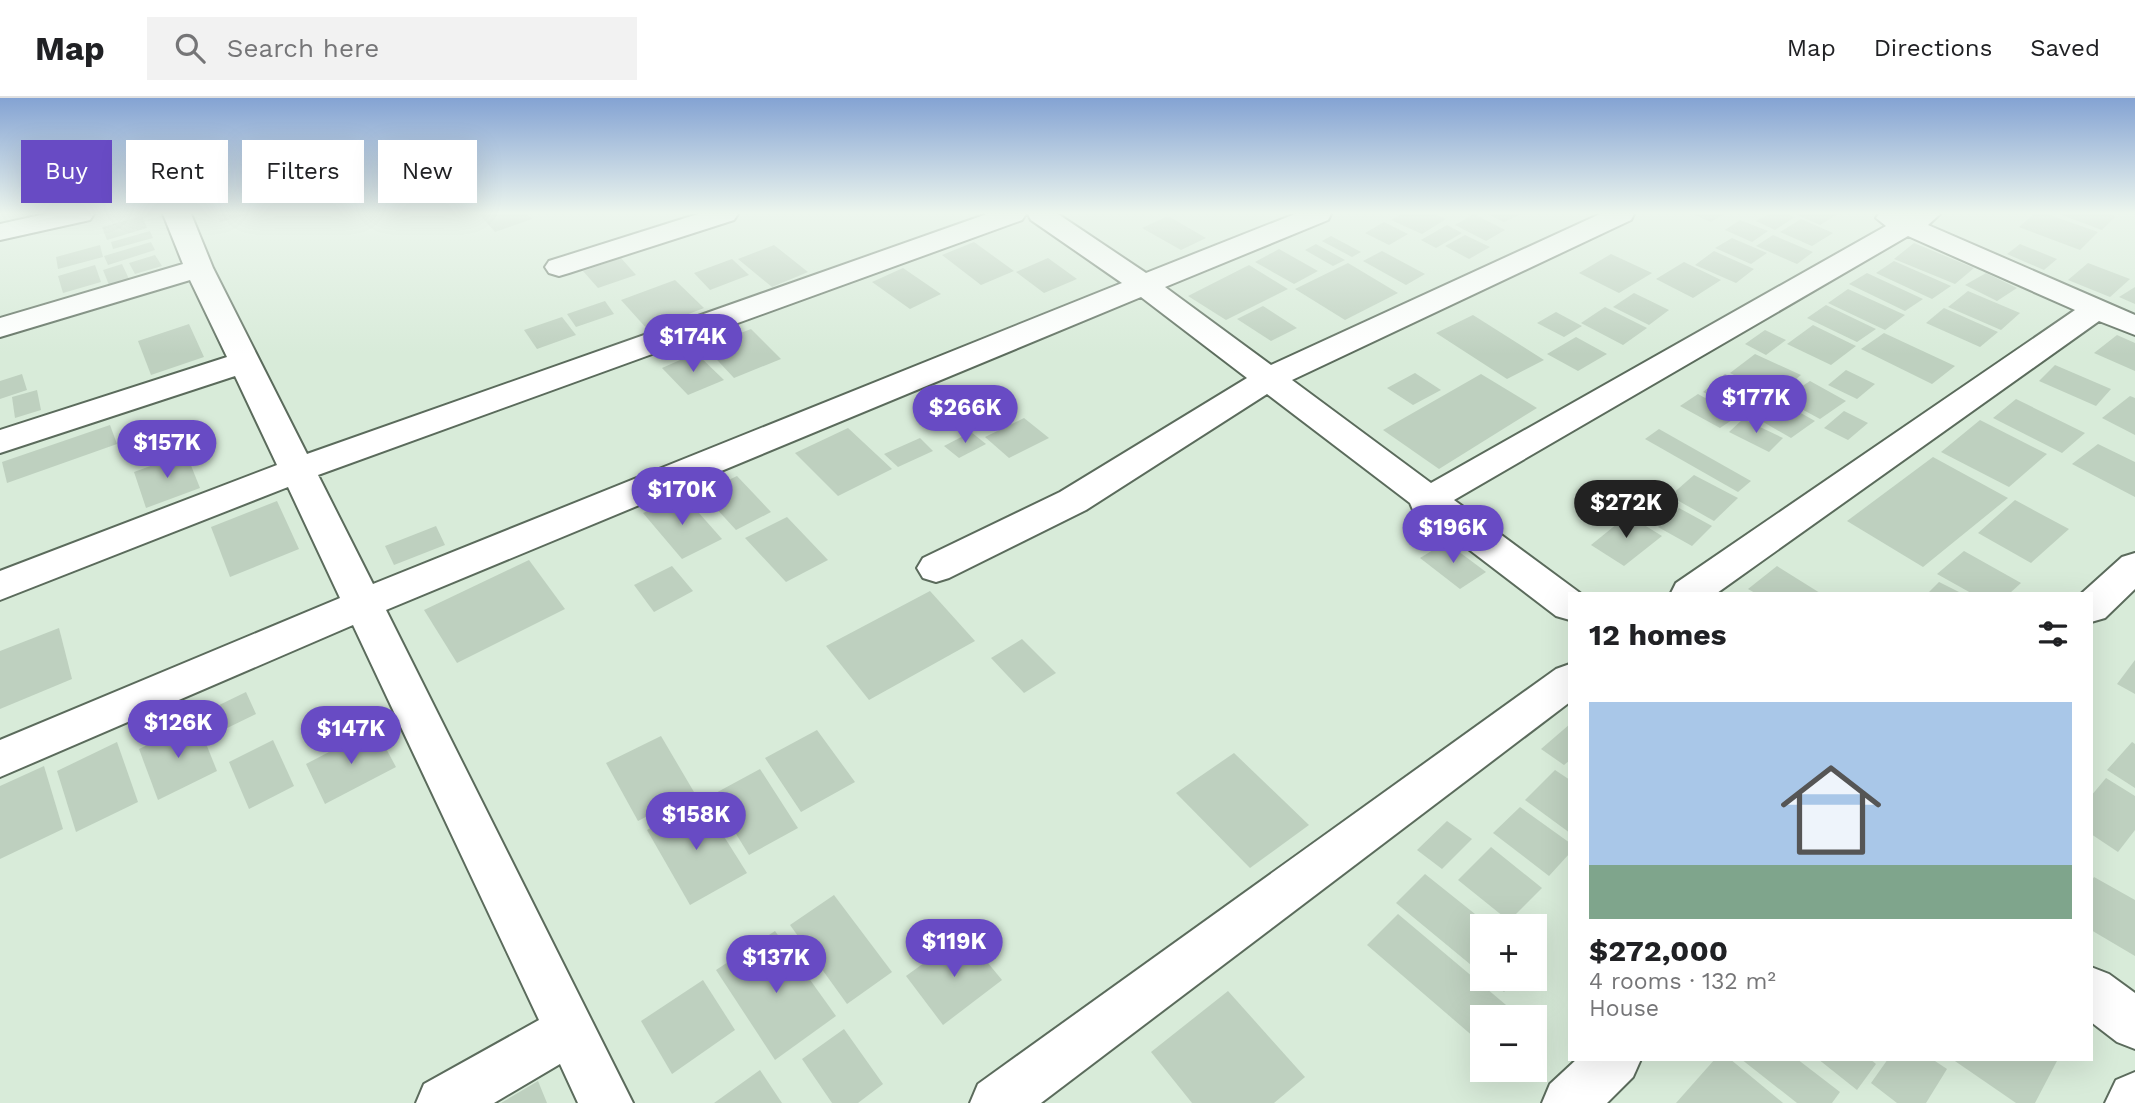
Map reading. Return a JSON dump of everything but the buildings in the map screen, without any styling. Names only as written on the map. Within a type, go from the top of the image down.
[{"type":"street","points":[[196,261],[606,1103]]},
{"type":"street","points":[[559,267],[578,261]]},
{"type":"street","points":[[0,586],[297,470],[881,261]]},
{"type":"street","points":[[1109,261],[1568,605]]},
{"type":"street","points":[[0,760],[363,604],[1203,261]]},
{"type":"street","points":[[936,568],[1073,500],[1266,380],[1521,261]]},
{"type":"street","points":[[1426,500],[1832,261]]},
{"type":"street","points":[[1996,261],[2135,326]]},
{"type":"street","points":[[0,328],[199,268]]},
{"type":"street","points":[[1691,592],[2097,309]]},
{"type":"street","points":[[0,442],[245,362]]},
{"type":"street","points":[[2093,606],[2135,567]]},
{"type":"street","points":[[997,1103],[1568,681]]},
{"type":"street","points":[[2093,992],[2135,1024]]},
{"type":"street","points":[[443,1103],[570,1030]]},
{"type":"street","points":[[1569,1103],[1613,1061]]}]
